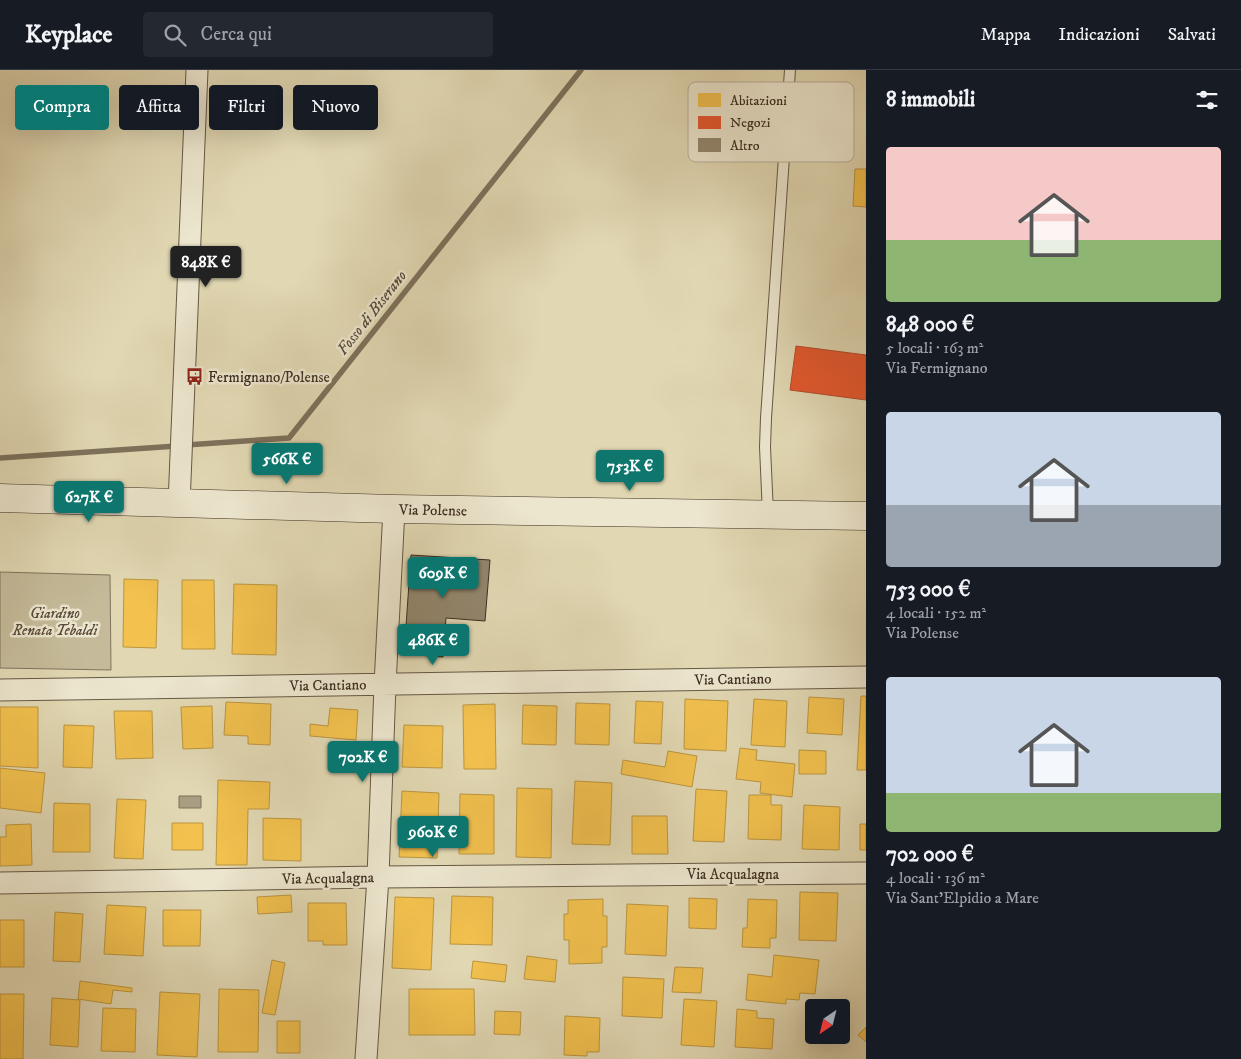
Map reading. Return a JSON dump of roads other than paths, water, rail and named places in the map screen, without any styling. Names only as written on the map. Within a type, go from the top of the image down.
[{"type":"main road","name":"Via Polense","points":[[0,498],[394,510],[866,516]]},
{"type":"street","points":[[178,504],[197,70]]},
{"type":"street","points":[[366,1059],[378,877],[394,510]]},
{"type":"street","name":"Via Cantiano","points":[[0,690],[866,677]]},
{"type":"street","name":"Via Acqualagna","points":[[0,883],[378,877],[866,873]]},
{"type":"lane","points":[[768,515],[765,447],[784,162]]},
{"type":"waterway","name":"Fosso di Biserano","points":[[186,445],[289,438],[581,70]]},
{"type":"waterway","name":"Fosso di Biserano","points":[[0,458],[177,446]]},
{"type":"place","name":"Fermignano/Polense","points":[[194,377]]},
{"type":"park label","name":"Giardino Renata Tebaldi","points":[[55,622]]}]
